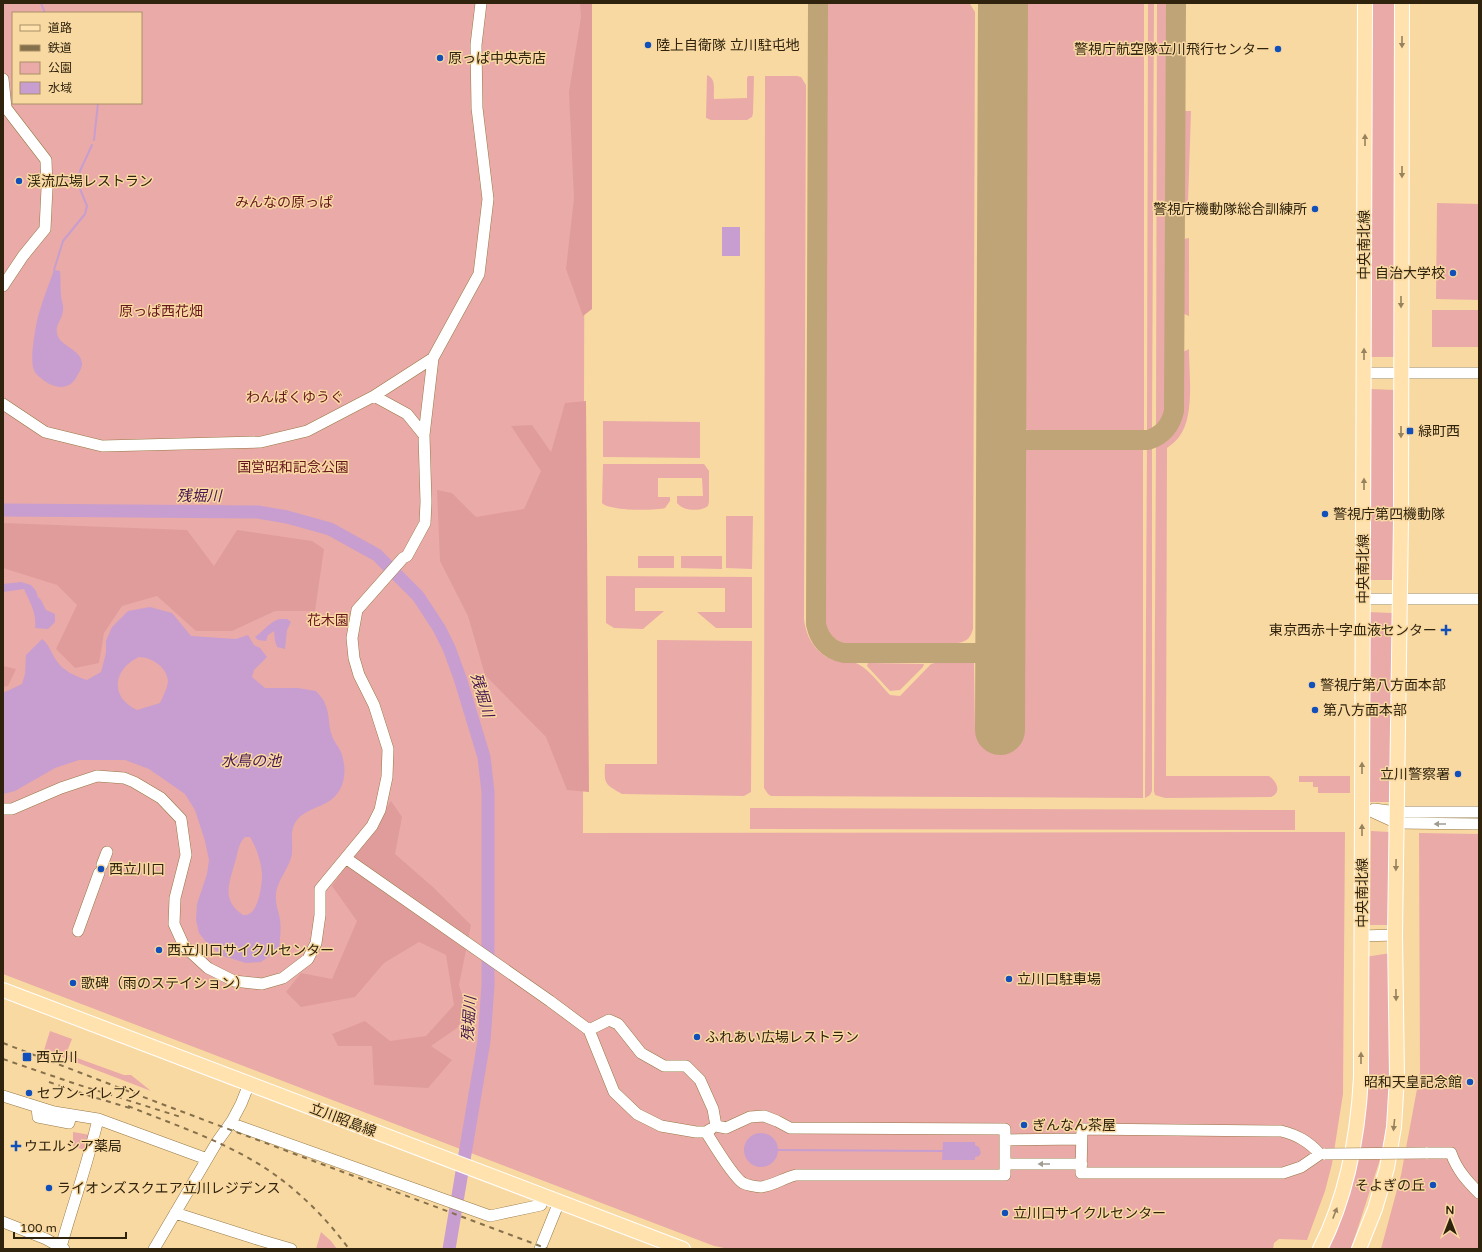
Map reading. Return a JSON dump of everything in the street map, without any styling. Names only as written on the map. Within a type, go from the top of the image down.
[{"type":"main road","name":"中央南北線","points":[[1320,1249],[1337,1207],[1350,1167],[1360,1106],[1365,3]]},
{"type":"main road","points":[[1359,1249],[1375,1210],[1387,1168],[1394,1127],[1397,1076],[1395,935],[1400,599],[1402,3]]},
{"type":"main road","name":"立川昭島線","points":[[3,990],[247,1088],[445,1164],[557,1206],[683,1249]]},
{"type":"main road","name":"立川昭島線","points":[[3,1000],[247,1088]]},
{"type":"main road","name":"立川昭島線","points":[[480,1177],[541,1205],[557,1206],[656,1249]]},
{"type":"street","points":[[3,809],[12,808],[61,788],[97,776],[124,778],[134,782],[162,798],[181,819],[186,855],[175,898],[174,924],[184,946],[208,968],[234,981],[262,984],[283,978],[308,958],[316,943],[320,915],[320,889],[372,826],[380,810],[387,777],[388,749],[374,705],[359,675],[354,658],[352,638],[357,610],[406,556],[425,523],[426,490],[424,435],[433,358],[479,274],[488,199],[477,108],[476,45],[482,3]]},
{"type":"street","points":[[3,79],[6,108],[46,160],[47,188],[45,229],[23,256],[3,286]]},
{"type":"street","points":[[3,404],[45,432],[102,446],[261,442],[306,431],[374,396],[433,358]]},
{"type":"street","points":[[1364,373],[1479,373]]},
{"type":"street","points":[[374,396],[407,414],[424,435]]},
{"type":"street","points":[[1363,599],[1479,599]]},
{"type":"street","points":[[1362,807],[1397,818],[1479,824]]},
{"type":"street","points":[[1397,818],[1479,812]]},
{"type":"street","points":[[78,931],[107,852]]},
{"type":"street","points":[[347,858],[589,1030],[614,1092],[638,1114],[661,1126],[706,1132],[716,1126],[726,1128],[750,1117],[764,1116],[790,1128],[1005,1128],[1005,1175],[796,1175],[788,1177],[776,1184],[759,1187],[743,1183],[735,1175],[706,1132]]},
{"type":"street","points":[[1361,936],[1395,935]]},
{"type":"street","points":[[589,1030],[609,1020],[618,1024],[641,1053],[664,1066],[686,1066],[700,1080],[713,1109],[716,1126]]},
{"type":"street","points":[[154,1249],[207,1159],[232,1121],[247,1088]]},
{"type":"street","points":[[3,1096],[37,1107],[71,1115],[98,1119],[207,1159]]},
{"type":"street","points":[[3,1222],[46,1239],[62,1248],[74,1202],[89,1158],[98,1119]]},
{"type":"street","points":[[238,1126],[490,1216],[541,1205]]},
{"type":"street","points":[[1322,1154],[1312,1144],[1301,1137],[1281,1131],[1082,1129],[1081,1173],[1283,1173],[1301,1167],[1322,1154],[1451,1153],[1454,1163],[1464,1178],[1479,1193]]},
{"type":"street","points":[[1005,1140],[1082,1140]]},
{"type":"street","points":[[1005,1164],[1082,1164]]},
{"type":"street","points":[[540,1249],[557,1206]]},
{"type":"street","points":[[176,1213],[258,1245],[291,1249]]},
{"type":"green space","name":"国営昭和記念公園","points":[[3,3],[585,3],[583,833],[1345,832],[1343,1094],[1332,1164],[1325,1191],[1307,1240],[1279,1239],[1274,1243],[1273,1249],[729,1249],[714,1246],[3,974]]},
{"type":"green space","points":[[829,3],[967,3],[970,4],[975,12],[973,629],[968,639],[958,643],[843,643],[829,634],[825,627],[823,618],[826,8]]},
{"type":"green space","points":[[1026,3],[1144,3],[1144,434],[1035,434],[1026,429]]},
{"type":"green space","points":[[1148,3],[1154,3],[1152,430],[1147,433]]},
{"type":"green space","points":[[1157,3],[1168,3],[1169,5],[1167,400],[1165,416],[1156,428]]},
{"type":"green space","points":[[1370,3],[1396,3],[1395,357],[1368,357]]},
{"type":"green space","points":[[707,75],[712,79],[714,85],[714,99],[747,98],[747,78],[748,76],[754,76],[752,117],[747,120],[711,120],[706,118]]},
{"type":"green space","points":[[765,76],[797,76],[801,77],[806,85],[804,619],[810,639],[818,651],[830,659],[840,662],[856,663],[862,666],[890,695],[900,696],[931,664],[974,663],[975,730],[1023,730],[1025,452],[1028,446],[1034,444],[1143,443],[1143,798],[771,796],[764,788]]},
{"type":"green space","points":[[1181,111],[1191,111],[1188,204],[1179,198]]},
{"type":"green space","points":[[1437,203],[1479,204],[1479,300],[1436,299]]},
{"type":"green space","points":[[1189,238],[1189,316],[1184,314],[1179,308],[1179,244],[1184,239]]},
{"type":"green space","points":[[1432,310],[1479,310],[1479,347],[1432,347]]},
{"type":"green space","points":[[1189,349],[1190,395],[1187,418],[1179,437],[1167,448],[1166,776],[1269,776],[1277,787],[1276,792],[1271,797],[1165,798],[1155,795],[1154,791],[1156,440],[1166,434],[1176,415],[1179,392],[1178,358],[1181,353]]},
{"type":"green space","points":[[1371,389],[1395,390],[1393,580],[1367,580]]},
{"type":"green space","points":[[603,421],[700,422],[700,458],[603,457]]},
{"type":"green space","points":[[1152,441],[1152,791],[1150,795],[1145,798],[1147,443]]},
{"type":"green space","points":[[603,464],[704,464],[709,471],[708,506],[701,509],[692,510],[683,508],[677,503],[677,496],[703,496],[702,478],[658,478],[658,497],[670,497],[670,501],[665,508],[652,510],[632,510],[606,506],[602,503]]},
{"type":"green space","points":[[726,516],[753,516],[752,569],[726,568]]},
{"type":"green space","points":[[638,556],[674,556],[674,568],[638,568]]},
{"type":"green space","points":[[681,556],[722,556],[722,569],[681,568]]},
{"type":"green space","points":[[606,576],[752,577],[752,628],[716,628],[697,612],[725,612],[725,588],[635,588],[635,611],[664,611],[643,629],[614,628],[606,623]]},
{"type":"green space","points":[[1368,612],[1392,613],[1392,802],[1366,802]]},
{"type":"green space","points":[[657,640],[752,641],[751,792],[744,796],[622,794],[609,786],[605,780],[605,764],[657,764]]},
{"type":"green space","points":[[868,663],[924,664],[923,667],[900,690],[890,691],[867,666]]},
{"type":"green space","points":[[1299,776],[1350,776],[1350,793],[1318,793],[1318,787],[1313,787],[1313,782],[1299,782]]},
{"type":"green space","points":[[750,808],[1295,810],[1295,830],[750,829]]},
{"type":"green space","points":[[1371,831],[1389,832],[1388,925],[1370,925]]},
{"type":"green space","points":[[1419,833],[1479,834],[1479,1249],[1381,1249],[1401,1175],[1420,1073]]},
{"type":"green space","points":[[1391,953],[1392,1088],[1386,1141],[1351,1249],[1325,1249],[1353,1174],[1365,957]]},
{"type":"green space","points":[[50,1031],[72,1039],[66,1054],[124,1075],[131,1075],[151,1091],[44,1050]]},
{"type":"green space","points":[[73,1132],[91,1135],[87,1151],[73,1146]]},
{"type":"green space","points":[[321,1232],[331,1241],[337,1249],[316,1249]]},
{"type":"shaded area","points":[[580,3],[592,3],[592,309],[583,316],[566,269],[574,198],[569,92],[581,17]]},
{"type":"shaded area","points":[[586,401],[589,792],[567,790],[546,737],[485,675],[468,616],[440,561],[437,490],[452,493],[476,517],[524,509],[541,471],[511,426],[532,425],[551,452],[565,403]]},
{"type":"shaded area","points":[[3,523],[187,530],[214,566],[237,530],[312,541],[324,549],[315,611],[275,611],[232,631],[196,631],[157,596],[122,606],[104,633],[99,663],[75,668],[56,649],[77,605],[57,585],[3,568]]},
{"type":"shaded area","points":[[3,666],[16,669],[8,686],[3,687]]},
{"type":"shaded area","points":[[391,801],[402,817],[395,854],[434,888],[471,925],[459,985],[467,1011],[457,1028],[431,1046],[452,1060],[428,1088],[374,1085],[372,1046],[338,1046],[332,1034],[365,1021],[390,1041],[426,1036],[454,1005],[446,955],[419,942],[384,963],[355,997],[301,1007],[286,992],[301,973],[332,979],[357,921],[332,886]]},
{"type":"water","points":[[722,227],[740,227],[740,256],[722,256]]},
{"type":"water","points":[[54,270],[60,271],[63,308],[63,313],[57,327],[57,333],[62,342],[79,355],[82,365],[74,381],[61,387],[52,385],[35,373],[32,359],[38,318],[42,302]]},
{"type":"water","points":[[21,582],[31,585],[36,591],[46,610],[55,614],[55,622],[48,629],[35,628],[34,613],[24,589],[3,592],[3,584]]},
{"type":"water","name":"水鳥の池","points":[[150,607],[172,613],[191,636],[236,639],[248,635],[254,645],[260,648],[267,657],[254,670],[252,677],[265,688],[298,688],[316,691],[323,699],[328,712],[332,736],[343,759],[343,781],[341,787],[332,799],[306,812],[298,818],[295,823],[292,832],[291,858],[279,883],[276,894],[276,904],[280,919],[279,949],[261,962],[246,963],[223,956],[206,942],[199,933],[196,920],[197,904],[207,874],[209,860],[205,841],[195,810],[185,794],[149,769],[125,760],[79,760],[55,768],[15,791],[3,794],[3,693],[22,684],[25,674],[26,655],[42,639],[62,667],[74,675],[87,680],[101,672],[106,653],[106,641],[112,627],[128,611]],"holes":[[[139,657],[149,659],[158,664],[165,672],[168,682],[160,703],[137,710],[122,698],[118,691],[118,683],[124,669],[130,662]],[[245,837],[250,837],[254,845],[260,861],[262,876],[261,891],[258,902],[249,914],[243,915],[232,903],[228,891],[238,849]]]},
{"type":"water","points":[[280,619],[287,619],[291,622],[287,630],[285,649],[277,647],[274,631],[268,635],[266,641],[258,640],[255,637],[270,624]]},
{"type":"water","points":[[764,1133],[773,1138],[777,1143],[777,1157],[773,1162],[768,1166],[758,1167],[754,1166],[745,1157],[744,1147],[745,1143],[754,1134]]},
{"type":"water","points":[[943,1142],[975,1142],[975,1145],[979,1147],[981,1153],[979,1156],[975,1157],[975,1160],[942,1160]]},
{"type":"waterway","points":[[41,3],[45,12]]},
{"type":"waterway","points":[[94,140],[98,104]]},
{"type":"waterway","points":[[54,270],[63,241],[85,214],[87,206],[78,184],[80,171],[92,145]]},
{"type":"waterway","name":"残堀川","points":[[3,510],[258,512],[287,517],[330,529],[377,555],[418,596],[439,628],[449,648],[460,678],[484,757],[488,792],[488,985],[484,1041],[449,1249]]},
{"type":"waterway","points":[[778,1150],[943,1151]]},
{"type":"taxiway","points":[[818,3],[817,629],[825,643],[838,652],[844,653],[1000,653]]},
{"type":"taxiway","points":[[1001,440],[1148,440],[1162,433],[1171,421],[1174,411],[1176,3]]},
{"type":"runway","points":[[1000,730],[1003,3]]},
{"type":"railway","points":[[3,1043],[548,1249]]},
{"type":"railway","points":[[3,1059],[181,1117]]},
{"type":"railway","points":[[49,1082],[133,1109]]},
{"type":"railway","points":[[128,1106],[215,1141],[258,1164],[288,1184],[314,1208],[327,1221],[349,1249]]},
{"type":"place","name":"陸上自衛隊 立川駐屯地","points":[[648,45]]},
{"type":"place","name":"警視庁航空隊立川飛行センター","points":[[1278,49]]},
{"type":"place","name":"原っぱ中央売店","points":[[440,58]]},
{"type":"place","name":"渓流広場レストラン","points":[[19,181]]},
{"type":"place","name":"警視庁機動隊総合訓練所","points":[[1315,209]]},
{"type":"place","name":"自治大学校","points":[[1453,273]]},
{"type":"place","name":"緑町西","points":[[1410,431]]},
{"type":"place","name":"警視庁第四機動隊","points":[[1325,514]]},
{"type":"place","name":"東京西赤十字血液センター","points":[[1446,630]]},
{"type":"place","name":"警視庁第八方面本部","points":[[1312,685]]},
{"type":"place","name":"第八方面本部","points":[[1315,710]]},
{"type":"place","name":"立川警察署","points":[[1458,774]]},
{"type":"place","name":"西立川口","points":[[101,869]]},
{"type":"place","name":"西立川口サイクルセンター","points":[[159,950]]},
{"type":"place","name":"立川口駐車場","points":[[1009,979]]},
{"type":"place","name":"歌碑（雨のステイション）","points":[[73,983]]},
{"type":"place","name":"ふれあい広場レストラン","points":[[697,1037]]},
{"type":"place","name":"西立川","points":[[27,1057]]},
{"type":"place","name":"昭和天皇記念館","points":[[1470,1082]]},
{"type":"place","name":"セブン-イレブン","points":[[29,1093]]},
{"type":"place","name":"ぎんなん茶屋","points":[[1024,1125]]},
{"type":"place","name":"ウエルシア薬局","points":[[16,1146]]},
{"type":"place","name":"そよぎの丘","points":[[1433,1185]]},
{"type":"place","name":"ライオンズスクエア立川レジデンス","points":[[49,1188]]},
{"type":"place","name":"立川口サイクルセンター","points":[[1005,1213]]},
{"type":"park label","name":"みんなの原っぱ","points":[[284,202]]},
{"type":"park label","name":"原っぱ西花畑","points":[[161,311]]},
{"type":"park label","name":"わんぱくゆうぐ","points":[[295,397]]},
{"type":"park label","name":"花木園","points":[[328,620]]}]
